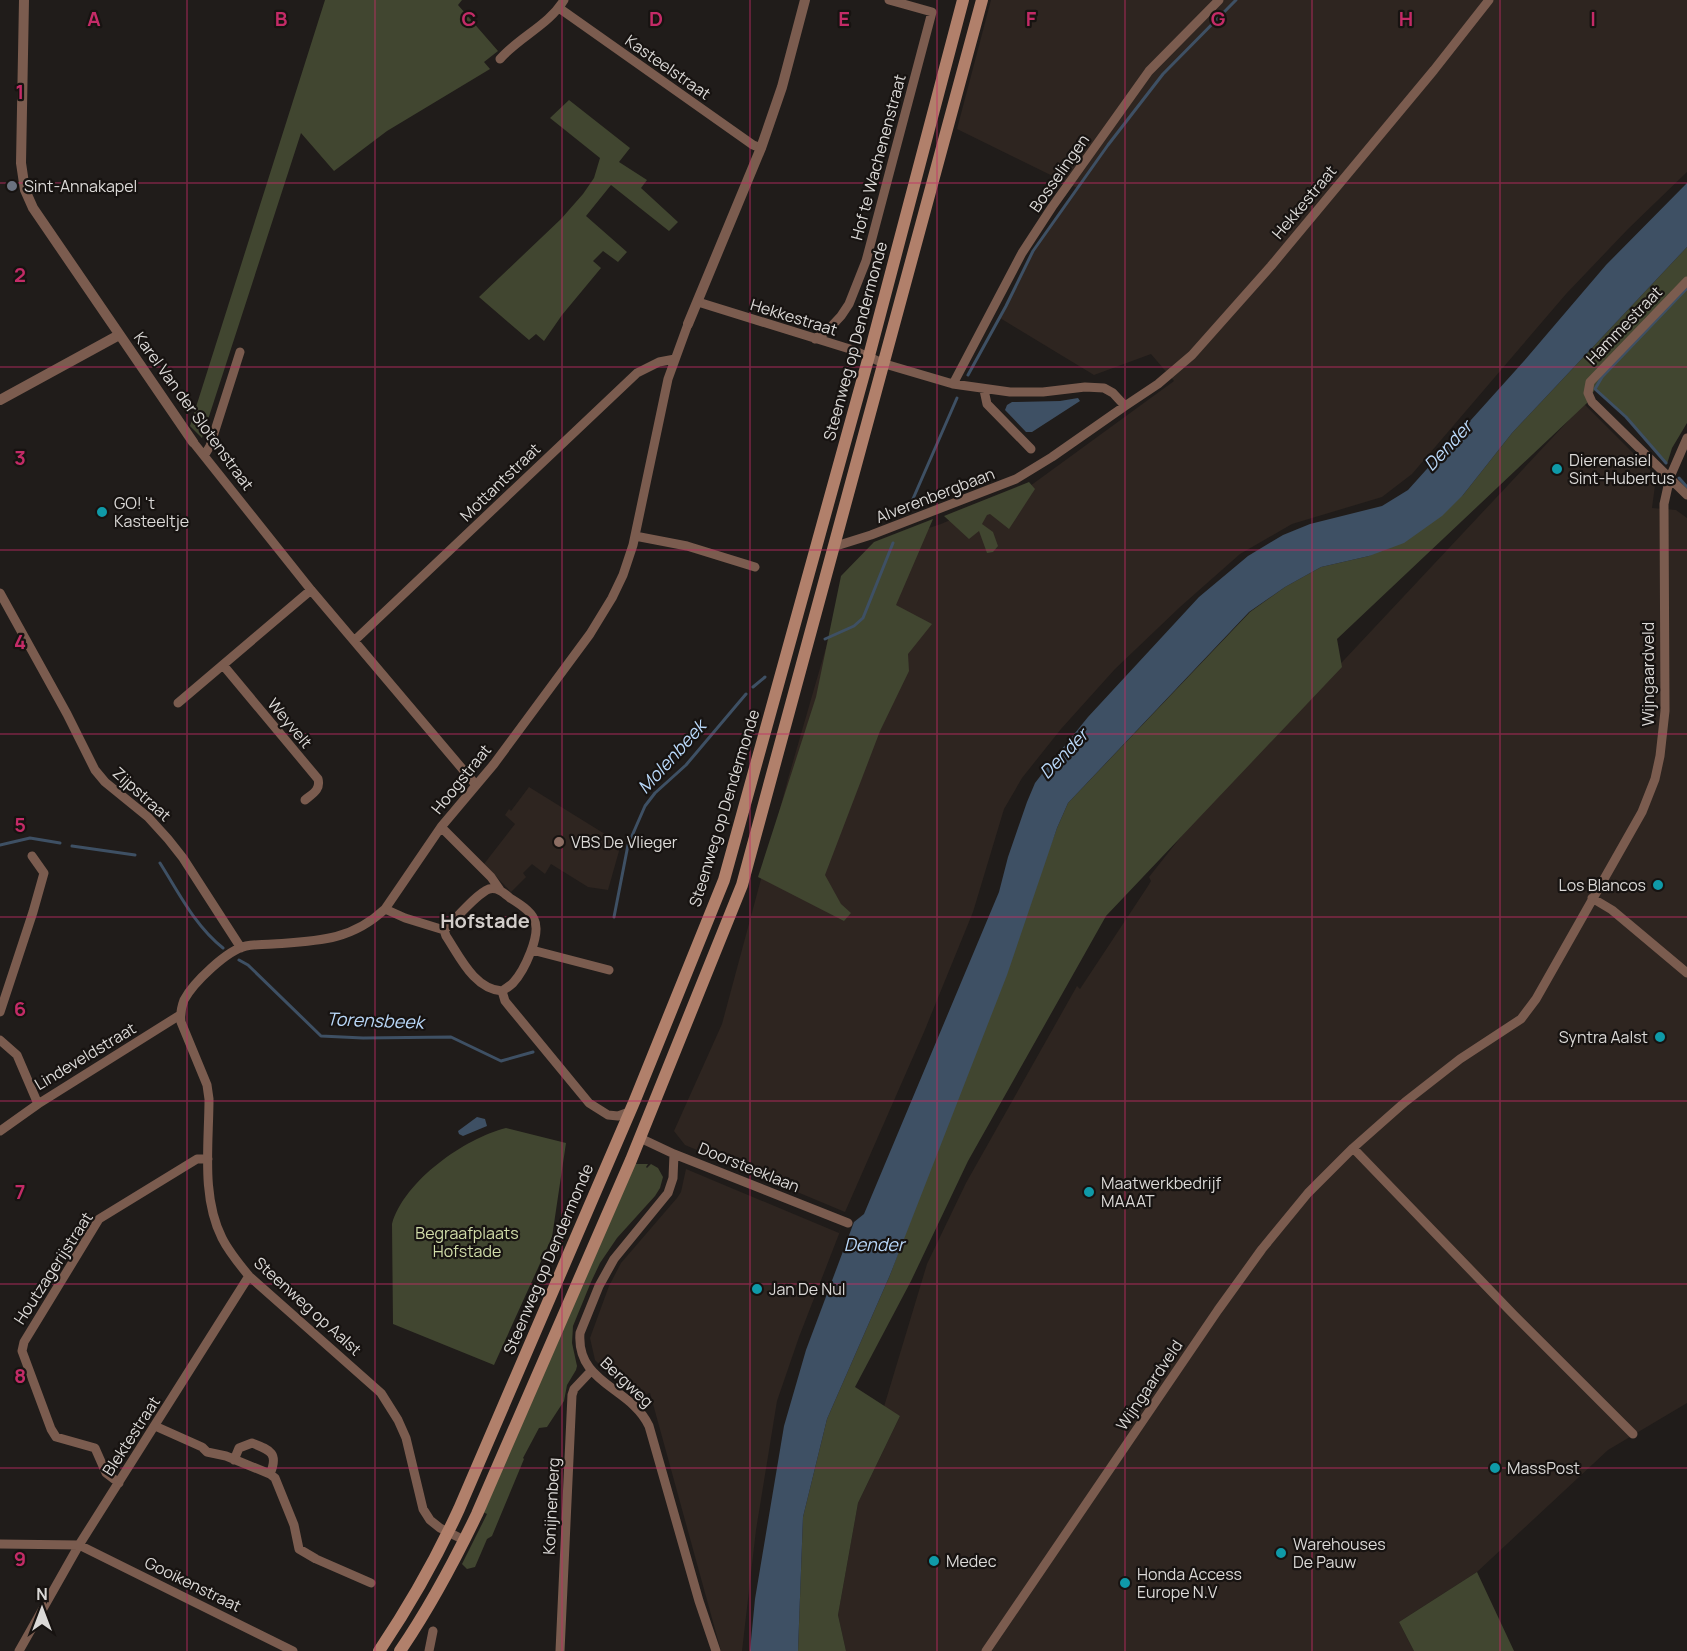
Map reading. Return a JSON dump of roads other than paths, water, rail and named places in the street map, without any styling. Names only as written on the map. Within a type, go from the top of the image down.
[{"type":"main road","name":"Steenweg op Dendermonde","points":[[379,1651],[408,1608],[448,1533],[635,1100],[724,880],[869,356],[963,0]]},
{"type":"main road","points":[[400,1651],[423,1617],[464,1540],[640,1138],[742,885],[836,546],[982,0]]},
{"type":"main road","points":[[635,1100],[635,1128],[640,1138]]},
{"type":"main road","points":[[612,1152],[621,1138],[626,1136],[640,1138]]},
{"type":"street","name":"Karel Van der Slotenstraat","points":[[24,0],[21,163],[25,190],[33,208],[193,442],[311,590],[476,785]]},
{"type":"street","points":[[688,324],[761,148],[782,87],[806,0]]},
{"type":"street","name":"Hof te Wachenenstraat","points":[[815,339],[827,331],[849,304],[866,261],[932,12],[889,0]]},
{"type":"street","name":"Bosselingen","points":[[953,384],[1022,253],[1052,207],[1149,71],[1219,0]]},
{"type":"street","name":"Hekkestraat","points":[[1042,464],[1158,384],[1200,346],[1271,266],[1434,70],[1489,0]]},
{"type":"street","name":"Kasteelstraat","points":[[500,59],[562,4],[753,145],[761,148]]},
{"type":"street","name":"Hammestraat","points":[[1687,281],[1590,382],[1588,393],[1592,402],[1687,495]]},
{"type":"street","name":"Hekkestraat","points":[[698,302],[953,384],[984,390],[1043,392],[1085,387],[1104,388],[1113,393],[1125,406]]},
{"type":"street","name":"Hoogstraat","points":[[241,948],[315,941],[345,935],[369,923],[385,909],[441,827],[494,764],[590,634],[623,575],[635,536],[668,379],[688,324]]},
{"type":"street","points":[[0,400],[119,335]]},
{"type":"street","points":[[204,456],[210,446],[240,352]]},
{"type":"street","name":"Mottantstraat","points":[[354,641],[637,373],[659,362],[675,359]]},
{"type":"street","points":[[984,390],[987,404],[1031,448]]},
{"type":"street","name":"Wijngaardveld","points":[[986,1651],[1262,1249],[1308,1193],[1353,1148],[1405,1102],[1460,1059],[1521,1019],[1545,986],[1642,812],[1655,779],[1665,711],[1662,524],[1670,477],[1687,438]]},
{"type":"street","name":"Alverenbergbaan","points":[[836,546],[871,535],[1016,479],[1042,464]]},
{"type":"street","points":[[635,536],[687,546],[755,567]]},
{"type":"street","points":[[178,703],[311,590]]},
{"type":"street","name":"Zijpstraat","points":[[0,593],[99,776],[147,817],[168,839],[183,858],[241,948]]},
{"type":"street","name":"Weyvelt","points":[[222,665],[318,779],[317,789],[305,800]]},
{"type":"street","points":[[441,827],[491,877],[500,890],[533,916],[536,924],[531,950],[513,984],[503,996]]},
{"type":"street","points":[[0,1012],[44,873],[32,856]]},
{"type":"street","points":[[444,930],[482,893],[492,888],[500,890]]},
{"type":"street","points":[[1593,898],[1612,910],[1687,973]]},
{"type":"street","points":[[385,909],[444,930]]},
{"type":"street","points":[[444,930],[475,978],[503,996],[588,1103],[608,1115],[618,1116],[629,1112]]},
{"type":"street","points":[[180,1015],[181,1007],[191,990],[221,961],[241,948]]},
{"type":"street","points":[[531,950],[609,970]]},
{"type":"street","name":"Lindeveldstraat","points":[[0,1040],[17,1055],[38,1104],[180,1015]]},
{"type":"street","name":"Steenweg op Aalst","points":[[180,1015],[207,1085],[210,1197],[221,1237],[249,1276],[381,1393],[398,1419],[406,1438],[423,1509],[430,1520],[448,1533],[464,1540]]},
{"type":"street","points":[[0,1131],[38,1104]]},
{"type":"street","name":"Doorsteeklaan","points":[[640,1138],[674,1154],[848,1223]]},
{"type":"street","points":[[1353,1148],[1633,1434]]},
{"type":"street","name":"Bergweg","points":[[674,1154],[673,1178],[668,1192],[614,1258],[599,1286],[580,1333],[580,1351],[591,1371],[635,1405],[646,1420],[716,1651]]},
{"type":"street","name":"Houtzagerijstraat","points":[[118,1483],[106,1473],[95,1448],[56,1437],[24,1357],[22,1351],[24,1342],[99,1219],[197,1159],[208,1159]]},
{"type":"street","name":"Blektestraat","points":[[19,1651],[79,1545],[249,1276]]},
{"type":"street","name":"Konijnenberg","points":[[560,1651],[572,1395],[574,1389],[591,1371]]},
{"type":"street","points":[[155,1426],[202,1447],[207,1452],[270,1474],[275,1478],[294,1525],[299,1549],[371,1583]]},
{"type":"street","points":[[234,1460],[239,1448],[252,1443],[269,1450],[273,1456],[274,1463],[270,1474]]},
{"type":"street","points":[[0,1544],[79,1545]]},
{"type":"street","name":"Gooikenstraat","points":[[79,1545],[293,1651]]},
{"type":"street","points":[[429,1651],[433,1631]]},
{"type":"water","name":"Dender","points":[[1687,183],[1687,247],[1512,433],[1463,495],[1442,516],[1404,543],[1369,556],[1321,567],[1285,587],[1249,612],[1068,803],[1057,828],[1007,975],[890,1275],[827,1419],[803,1517],[798,1651],[750,1651],[755,1599],[784,1426],[806,1350],[854,1222],[864,1214],[999,892],[1008,857],[1035,783],[1088,717],[1199,597],[1248,556],[1283,535],[1310,524],[1382,506],[1408,490],[1524,361],[1606,265]]},
{"type":"water","points":[[1078,398],[1080,401],[1032,432],[1026,432],[1005,410],[1012,402],[1060,401]]},
{"type":"water","points":[[477,1117],[485,1119],[487,1126],[463,1136],[459,1134],[458,1131]]},
{"type":"waterway","points":[[968,375],[1033,251],[1108,145],[1163,74],[1236,0]]},
{"type":"waterway","points":[[1666,463],[1626,417],[1595,389],[1602,377],[1687,288]]},
{"type":"waterway","points":[[909,508],[957,398]]},
{"type":"waterway","points":[[1679,478],[1687,487]]},
{"type":"waterway","points":[[825,639],[854,626],[863,618],[893,543]]},
{"type":"waterway","name":"Molenbeek","points":[[753,687],[765,677]]},
{"type":"waterway","name":"Molenbeek","points":[[614,917],[628,845],[645,806],[655,793],[686,765],[746,694]]},
{"type":"waterway","name":"Torensbeek","points":[[0,845],[30,838],[60,843]]},
{"type":"waterway","name":"Torensbeek","points":[[72,846],[135,855]]},
{"type":"waterway","name":"Torensbeek","points":[[160,863],[204,930],[223,948]]},
{"type":"waterway","name":"Torensbeek","points":[[239,960],[248,965],[321,1036],[451,1037],[501,1061],[533,1052]]},
{"type":"place","name":"Sint-Annakapel","points":[[12,186]]},
{"type":"place","name":"Dierenasiel Sint-Hubertus","points":[[1557,469]]},
{"type":"place","name":"GO! 't Kasteeltje","points":[[102,512]]},
{"type":"place","name":"VBS De Vlieger","points":[[559,842]]},
{"type":"place","name":"Los Blancos","points":[[1658,885]]},
{"type":"place","name":"Syntra Aalst","points":[[1660,1037]]},
{"type":"place","name":"Maatwerkbedrijf MAAAT","points":[[1089,1192]]},
{"type":"place","name":"Jan De Nul","points":[[757,1289]]},
{"type":"place","name":"MassPost","points":[[1495,1468]]},
{"type":"place","name":"Warehouses De Pauw","points":[[1281,1553]]},
{"type":"place","name":"Medec","points":[[934,1561]]},
{"type":"place","name":"Honda Access Europe N.V","points":[[1125,1583]]},
{"type":"district","name":"Hofstade","points":[[485,921]]},
{"type":"park label","name":"Begraafplaats Hofstade","points":[[467,1242]]}]
